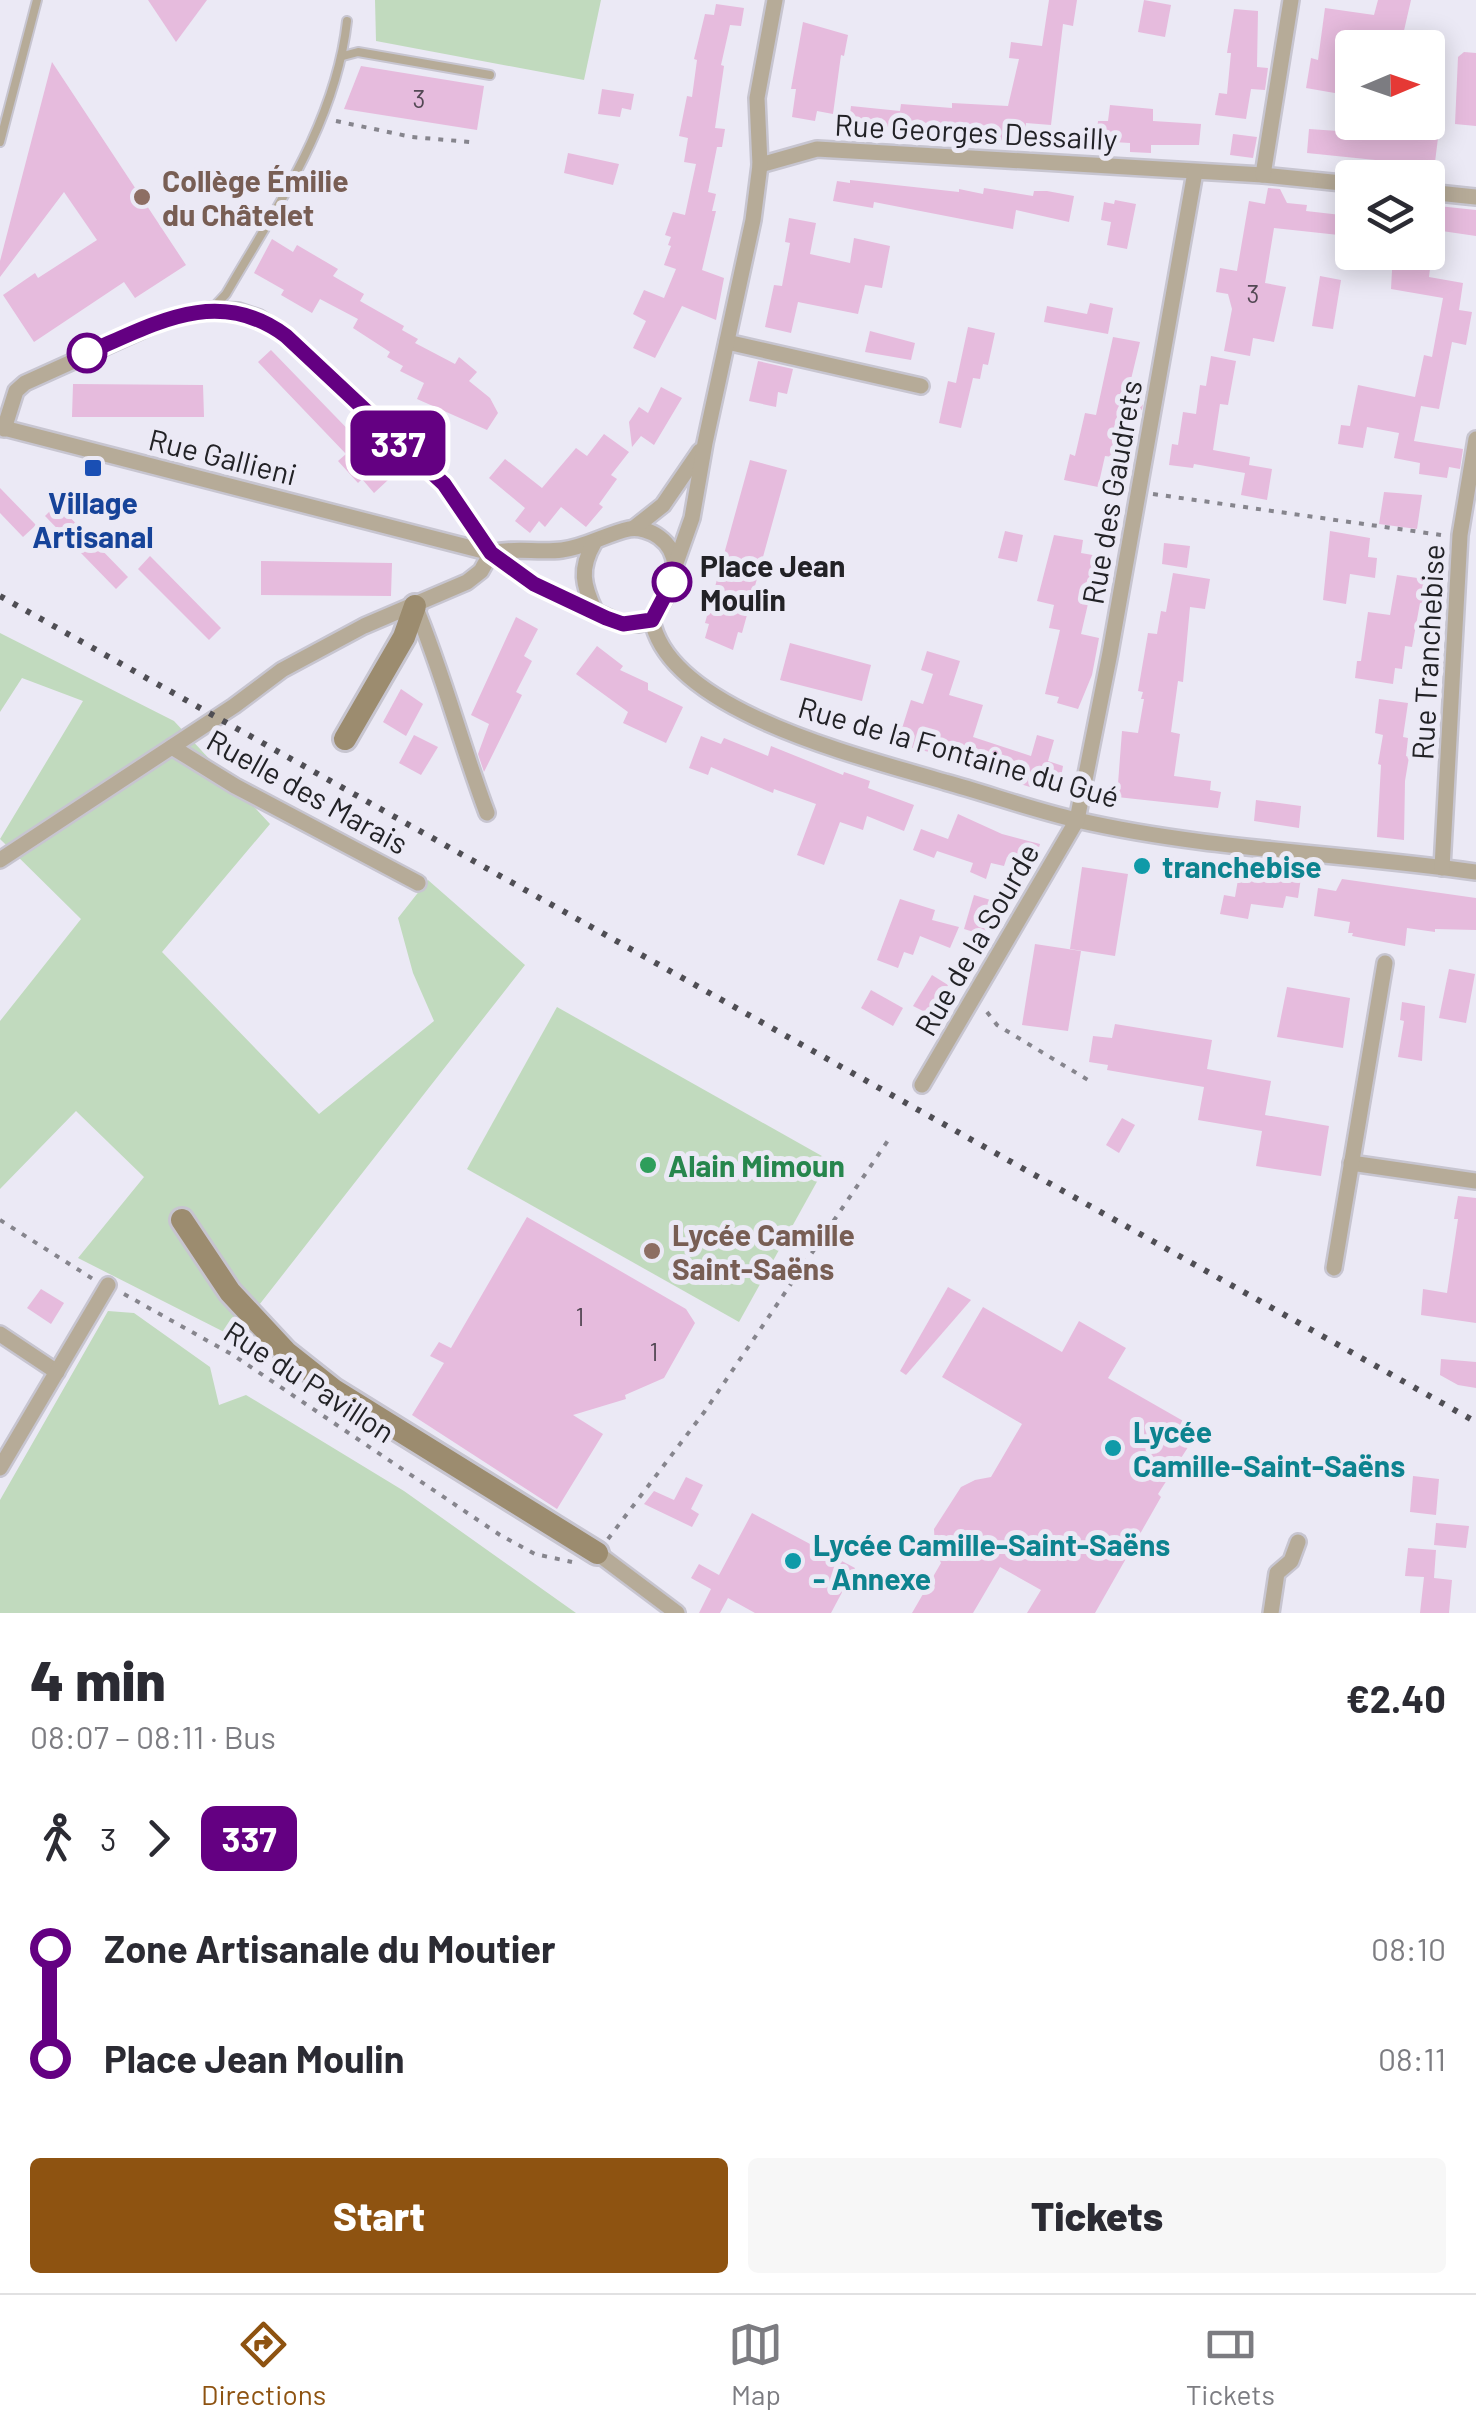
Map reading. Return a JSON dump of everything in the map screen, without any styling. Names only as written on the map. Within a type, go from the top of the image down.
[{"type":"main road","points":[[345,739],[404,637],[415,606]]},
{"type":"main road","points":[[182,1220],[230,1292],[286,1352],[334,1390],[597,1553]]},
{"type":"street","points":[[705,443],[663,505],[634,528],[594,544],[582,575],[595,611],[623,624],[652,620],[672,582],[692,518],[753,220],[760,166],[756,98],[775,0]]},
{"type":"street","points":[[1264,175],[1291,0]]},
{"type":"street","name":"Rue Georges Dessailly","points":[[760,166],[818,149],[1335,182]]},
{"type":"street","name":"Rue des Gaudrets","points":[[1077,820],[1195,172]]},
{"type":"street","points":[[1445,194],[1476,197]]},
{"type":"street","points":[[0,860],[282,670],[364,626],[467,582],[481,571],[491,553],[444,484],[286,336],[247,314],[210,310],[167,319],[24,382],[16,390],[2,428]]},
{"type":"street","points":[[727,342],[921,386]]},
{"type":"street","name":"Rue Gallieni","points":[[2,428],[491,553],[534,584],[595,611]]},
{"type":"street","name":"Rue Tranchebise","points":[[1442,868],[1460,535],[1476,439]]},
{"type":"street","points":[[634,528],[655,534],[673,550],[676,563]]},
{"type":"street","name":"Rue Gallieni","points":[[491,553],[510,548],[558,550],[594,544]]},
{"type":"street","points":[[415,606],[438,662],[456,731],[487,813]]},
{"type":"street","name":"Rue de la Fontaine du Gué","points":[[652,620],[655,639],[672,663],[735,707],[780,729],[854,756],[1077,820],[1218,842],[1476,872]]},
{"type":"street","name":"Ruelle des Marais","points":[[172,747],[235,786],[418,883]]},
{"type":"street","name":"Rue de la Sourde","points":[[922,1085],[1077,820]]},
{"type":"street","points":[[1334,1268],[1385,963]]},
{"type":"street","points":[[1351,1163],[1476,1181]]},
{"type":"street","points":[[0,1468],[108,1286]]},
{"type":"street","points":[[0,1334],[57,1372]]},
{"type":"street","points":[[1271,1613],[1278,1573],[1291,1561],[1298,1542]]},
{"type":"street","points":[[597,1553],[677,1613]]},
{"type":"lane","points":[[0,142],[37,0]]},
{"type":"lane","points":[[210,310],[226,294],[300,165],[322,118],[343,56],[347,21]]},
{"type":"lane","points":[[343,56],[358,52],[490,75]]},
{"type":"path","points":[[322,118],[360,122],[446,142],[470,142]]},
{"type":"path","points":[[446,142],[448,132]]},
{"type":"path","points":[[1138,492],[1460,535]]},
{"type":"path","points":[[974,998],[998,1025],[1088,1080]]},
{"type":"path","points":[[597,1553],[729,1376],[891,1136]]},
{"type":"path","name":"Rue du Pavillon","points":[[0,1220],[82,1274],[233,1355],[535,1554],[568,1564],[597,1553]]},
{"type":"green space","points":[[375,0],[601,0],[584,80],[376,41]]},
{"type":"green space","points":[[0,633],[174,721],[270,824],[162,952],[319,1114],[434,1021],[413,973],[398,918],[428,880],[525,965],[234,1337],[78,1258],[144,1177],[76,1111],[0,1189],[0,1021],[81,919],[0,839],[83,701],[22,678],[0,712]]},
{"type":"green space","name":"Alain Mimoun","points":[[557,1007],[829,1160],[739,1322],[467,1169]]},
{"type":"green space","points":[[108,1311],[134,1313],[210,1367],[219,1405],[246,1395],[404,1491],[576,1613],[0,1613],[0,1500]]},
{"type":"building","points":[[148,0],[207,0],[176,42]]},
{"type":"building","points":[[1049,0],[1077,0],[1073,26],[1063,24],[1051,125],[1026,123],[1025,141],[991,140],[992,132],[849,123],[851,106],[900,111],[901,104],[952,108],[952,103],[1008,106],[1019,59],[1009,58],[1011,42],[1042,46]]},
{"type":"building","points":[[1144,0],[1171,5],[1165,37],[1138,32]]},
{"type":"building","points":[[1378,0],[1411,0],[1404,30],[1335,30],[1335,93],[1306,88],[1311,58],[1318,60],[1325,8],[1374,15]]},
{"type":"building","points":[[716,4],[744,8],[741,26],[730,25],[721,65],[724,66],[715,128],[725,129],[722,147],[717,147],[708,192],[716,194],[712,211],[716,211],[702,270],[724,278],[716,320],[682,306],[655,358],[633,348],[646,321],[633,314],[644,290],[664,298],[676,269],[664,265],[671,246],[671,237],[665,235],[673,212],[685,215],[696,164],[684,162],[688,138],[679,136],[687,96],[692,97],[697,60],[694,59],[705,14],[714,15]]},
{"type":"building","points":[[1234,9],[1258,11],[1257,67],[1268,68],[1265,90],[1251,89],[1246,119],[1215,115],[1219,93],[1227,94],[1231,53],[1227,53]]},
{"type":"building","points":[[803,22],[848,35],[844,56],[841,55],[833,114],[817,111],[815,121],[792,117],[796,89],[791,89]]},
{"type":"building","points":[[1464,52],[1476,53],[1476,126],[1455,124],[1458,57]]},
{"type":"building","points":[[52,62],[186,265],[135,298],[124,282],[34,342],[3,295],[35,273],[38,278],[97,240],[64,192],[0,277],[0,261]]},
{"type":"building","points":[[361,66],[484,86],[477,130],[344,109]]},
{"type":"building","points":[[602,89],[634,94],[631,110],[622,108],[620,117],[598,114]]},
{"type":"building","points":[[1110,105],[1153,109],[1153,121],[1201,124],[1199,145],[1151,145],[1151,153],[1130,152],[1130,143],[1096,141],[1098,121],[1108,121]]},
{"type":"building","points":[[1309,129],[1335,131],[1335,140],[1438,140],[1435,160],[1375,160],[1307,153]]},
{"type":"building","points":[[1233,134],[1257,137],[1253,158],[1230,155]]},
{"type":"building","points":[[568,153],[619,164],[613,185],[564,173]]},
{"type":"building","points":[[837,181],[983,194],[984,188],[1033,196],[1034,191],[1047,191],[1074,196],[1069,222],[1016,210],[1013,229],[874,202],[873,208],[833,201]]},
{"type":"building","points":[[1268,188],[1280,189],[1287,203],[1307,205],[1306,211],[1335,214],[1335,235],[1274,228],[1265,283],[1286,287],[1274,342],[1253,338],[1250,356],[1224,351],[1232,309],[1228,294],[1216,292],[1220,268],[1237,271],[1249,201],[1265,204]]},
{"type":"building","points":[[1115,200],[1136,204],[1127,249],[1107,245],[1111,222],[1101,220],[1104,202],[1114,204]]},
{"type":"building","points":[[1445,207],[1476,210],[1476,236],[1445,231]]},
{"type":"building","points":[[789,218],[816,223],[810,254],[850,263],[854,238],[890,246],[882,288],[865,285],[858,314],[798,302],[791,333],[765,327],[774,285],[782,286],[790,243],[785,242]]},
{"type":"building","points":[[272,239],[293,252],[297,245],[338,269],[333,276],[364,294],[360,301],[404,326],[402,330],[418,339],[415,343],[455,364],[459,357],[477,372],[469,381],[490,398],[498,413],[487,430],[417,399],[424,383],[400,371],[403,366],[387,357],[390,352],[353,328],[358,319],[320,299],[312,313],[281,295],[284,290],[254,273]]},
{"type":"building","points":[[1392,270],[1430,270],[1429,277],[1463,283],[1459,310],[1472,312],[1466,345],[1452,342],[1439,409],[1421,406],[1414,441],[1463,449],[1460,469],[1449,467],[1447,478],[1419,474],[1420,463],[1394,458],[1399,433],[1367,427],[1363,448],[1338,444],[1341,425],[1350,426],[1358,385],[1415,397],[1424,355],[1432,357],[1443,298],[1391,289]]},
{"type":"building","points":[[1320,276],[1341,280],[1333,329],[1312,326]]},
{"type":"building","points":[[1090,303],[1113,308],[1108,334],[1044,322],[1047,306],[1087,314]]},
{"type":"building","points":[[968,327],[995,333],[988,365],[983,364],[980,379],[973,378],[961,428],[939,423],[948,381],[956,383]]},
{"type":"building","points":[[870,331],[915,343],[911,360],[865,352]]},
{"type":"building","points":[[1113,337],[1140,342],[1126,400],[1143,404],[1142,410],[1122,413],[1112,457],[1105,456],[1098,487],[1064,480],[1070,454],[1075,456],[1085,413],[1096,415]]},
{"type":"building","points":[[271,350],[364,446],[361,448],[388,480],[374,493],[362,479],[358,483],[338,461],[346,454],[258,362]]},
{"type":"building","points":[[1211,356],[1236,361],[1228,405],[1220,404],[1213,450],[1250,457],[1249,465],[1272,469],[1267,500],[1241,495],[1245,473],[1194,464],[1193,468],[1169,465],[1172,444],[1178,445],[1183,412],[1196,414],[1200,385],[1206,386]]},
{"type":"building","points":[[758,361],[793,369],[787,394],[778,392],[776,407],[749,401]]},
{"type":"building","points":[[73,384],[203,385],[204,417],[72,417]]},
{"type":"building","points":[[661,387],[682,398],[654,445],[641,436],[632,447],[629,422],[639,407],[648,413]]},
{"type":"building","points":[[604,434],[629,452],[611,475],[617,479],[599,504],[603,507],[586,527],[561,507],[545,527],[539,521],[530,533],[515,521],[525,508],[489,478],[505,459],[542,488],[576,448],[587,456]]},
{"type":"building","points":[[750,460],[787,470],[742,633],[738,632],[733,650],[705,638],[709,624],[705,623]]},
{"type":"building","points":[[0,488],[36,525],[23,537],[0,513]]},
{"type":"building","points":[[1384,492],[1422,495],[1417,529],[1379,524]]},
{"type":"building","points":[[57,504],[128,577],[116,589],[45,516]]},
{"type":"building","points":[[1005,531],[1023,535],[1017,562],[998,558]]},
{"type":"building","points":[[1330,531],[1370,538],[1368,557],[1377,558],[1375,578],[1350,574],[1346,604],[1323,600]]},
{"type":"building","points":[[1054,535],[1083,540],[1081,553],[1104,557],[1100,580],[1094,578],[1081,634],[1099,638],[1092,675],[1078,709],[1057,703],[1059,697],[1045,694],[1060,630],[1049,628],[1054,605],[1037,601]]},
{"type":"building","points":[[1164,543],[1190,546],[1187,568],[1162,564]]},
{"type":"building","points":[[150,556],[221,628],[209,640],[138,569]]},
{"type":"building","points":[[261,561],[392,563],[391,596],[261,595]]},
{"type":"building","points":[[1173,573],[1210,579],[1205,609],[1190,607],[1183,682],[1178,681],[1171,732],[1180,734],[1174,776],[1211,781],[1210,790],[1221,792],[1218,808],[1117,797],[1122,731],[1138,733],[1144,699],[1143,692],[1138,691],[1148,633],[1157,634],[1161,611],[1166,612]]},
{"type":"building","points":[[1397,575],[1431,580],[1427,604],[1420,603],[1412,647],[1405,646],[1402,669],[1395,668],[1393,684],[1355,678],[1368,612],[1390,615]]},
{"type":"building","points":[[516,617],[538,629],[524,656],[532,661],[516,692],[522,695],[484,772],[478,754],[489,724],[471,715]]},
{"type":"building","points":[[790,643],[871,665],[862,701],[780,680]]},
{"type":"building","points":[[597,646],[623,666],[620,670],[648,683],[648,690],[683,707],[666,743],[623,723],[628,712],[576,674]]},
{"type":"building","points":[[927,651],[960,661],[949,695],[983,705],[973,737],[1031,756],[1037,735],[1054,740],[1048,761],[1063,766],[1060,783],[1052,788],[1032,783],[1030,787],[1010,781],[1013,773],[897,744],[911,700],[923,704],[933,674],[921,670]]},
{"type":"building","points":[[401,689],[423,704],[406,736],[383,722]]},
{"type":"building","points":[[1379,699],[1408,703],[1403,737],[1408,738],[1409,757],[1404,840],[1377,837],[1381,765],[1378,764],[1383,735],[1375,733]]},
{"type":"building","points":[[414,735],[438,747],[421,775],[399,763]]},
{"type":"building","points":[[701,736],[721,744],[724,738],[768,756],[771,746],[843,775],[844,772],[870,781],[868,788],[914,805],[904,831],[867,816],[863,830],[840,822],[824,865],[797,855],[816,804],[774,789],[773,793],[711,767],[708,775],[689,768]]},
{"type":"building","points":[[1256,800],[1301,806],[1299,828],[1254,821]]},
{"type":"building","points":[[958,814],[1002,834],[1040,844],[1034,865],[1007,857],[1004,866],[991,863],[986,879],[970,872],[973,863],[937,851],[934,858],[913,850],[921,829],[948,839]]},
{"type":"building","points":[[1282,862],[1303,864],[1298,898],[1286,896],[1283,908],[1251,904],[1248,919],[1220,914],[1224,895],[1235,897],[1239,874],[1280,881]]},
{"type":"building","points":[[1082,867],[1128,874],[1115,956],[1070,949]]},
{"type":"building","points":[[1342,879],[1476,898],[1476,930],[1435,932],[1407,928],[1405,946],[1352,936],[1348,933],[1350,922],[1314,916],[1318,888],[1336,891]]},
{"type":"building","points":[[974,895],[997,902],[984,935],[964,929]]},
{"type":"building","points":[[900,899],[935,910],[932,920],[959,927],[950,948],[920,936],[913,955],[904,952],[898,968],[877,960]]},
{"type":"building","points":[[1035,944],[1081,951],[1068,1031],[1022,1025]]},
{"type":"building","points":[[1449,969],[1475,974],[1466,1023],[1439,1018]]},
{"type":"building","points":[[932,975],[948,985],[933,1016],[913,1006]]},
{"type":"building","points":[[1287,987],[1350,998],[1343,1048],[1277,1037]]},
{"type":"building","points":[[871,990],[903,1008],[893,1026],[861,1008]]},
{"type":"building","points":[[1402,1002],[1425,1006],[1422,1061],[1398,1057],[1404,1021],[1400,1020]]},
{"type":"building","points":[[1115,1024],[1212,1040],[1207,1069],[1271,1081],[1265,1115],[1329,1126],[1321,1176],[1256,1166],[1262,1131],[1198,1120],[1204,1087],[1107,1070],[1108,1065],[1089,1062],[1093,1036],[1112,1038]]},
{"type":"building","points":[[1122,1118],[1135,1125],[1119,1153],[1106,1145]]},
{"type":"building","points":[[1458,1196],[1476,1198],[1476,1323],[1421,1315],[1423,1289],[1447,1293]]},
{"type":"building","points":[[527,1217],[686,1309],[695,1323],[664,1378],[625,1395],[626,1399],[573,1415],[603,1434],[557,1509],[412,1415],[444,1363],[430,1356],[439,1342],[451,1348]]},
{"type":"building","points":[[948,1287],[971,1300],[906,1375],[900,1371]]},
{"type":"building","points":[[41,1289],[64,1303],[51,1324],[27,1308]]},
{"type":"building","name":"Lycée Camille-Saint-Saëns","points":[[983,1307],[1062,1352],[1079,1321],[1126,1348],[1108,1378],[1199,1430],[1158,1494],[1161,1497],[1095,1613],[1027,1613],[1041,1590],[1000,1567],[973,1613],[912,1613],[941,1563],[935,1550],[934,1529],[961,1487],[991,1477],[1022,1424],[942,1377]]},
{"type":"building","points":[[1441,1359],[1476,1362],[1476,1388],[1458,1385],[1440,1375]]},
{"type":"building","points":[[1413,1476],[1439,1479],[1436,1515],[1410,1512]]},
{"type":"building","points":[[686,1477],[703,1485],[691,1509],[699,1514],[692,1527],[644,1504],[654,1491],[674,1500]]},
{"type":"building","points":[[752,1513],[855,1568],[831,1613],[755,1613],[728,1598],[720,1613],[699,1613],[711,1589],[691,1578],[699,1564],[719,1575]]},
{"type":"building","points":[[1436,1523],[1469,1526],[1466,1548],[1434,1545]]},
{"type":"building","points":[[1408,1548],[1436,1550],[1434,1578],[1452,1580],[1449,1613],[1420,1613],[1424,1577],[1405,1576]]},
{"type":"railway","points":[[0,596],[1476,1422]]},
{"type":"bus line","name":"337","points":[[87,353],[179,315],[227,310],[259,318],[286,336],[444,484],[491,553],[534,584],[606,618],[639,624],[652,620],[672,582]]},
{"type":"place","name":"Collège Émilie du Châtelet","points":[[142,197]]},
{"type":"place","name":"Village Artisanal","points":[[93,468]]},
{"type":"place","name":"Place Jean Moulin","points":[[672,582]]},
{"type":"place","name":"tranchebise","points":[[1142,866]]},
{"type":"place","name":"Alain Mimoun","points":[[648,1165]]},
{"type":"place","name":"Lycée Camille Saint-Saëns","points":[[652,1251]]},
{"type":"place","name":"Lycée Camille-Saint-Saëns","points":[[1113,1448]]},
{"type":"place","name":"Lycée Camille-Saint-Saëns - Annexe","points":[[793,1561]]}]
